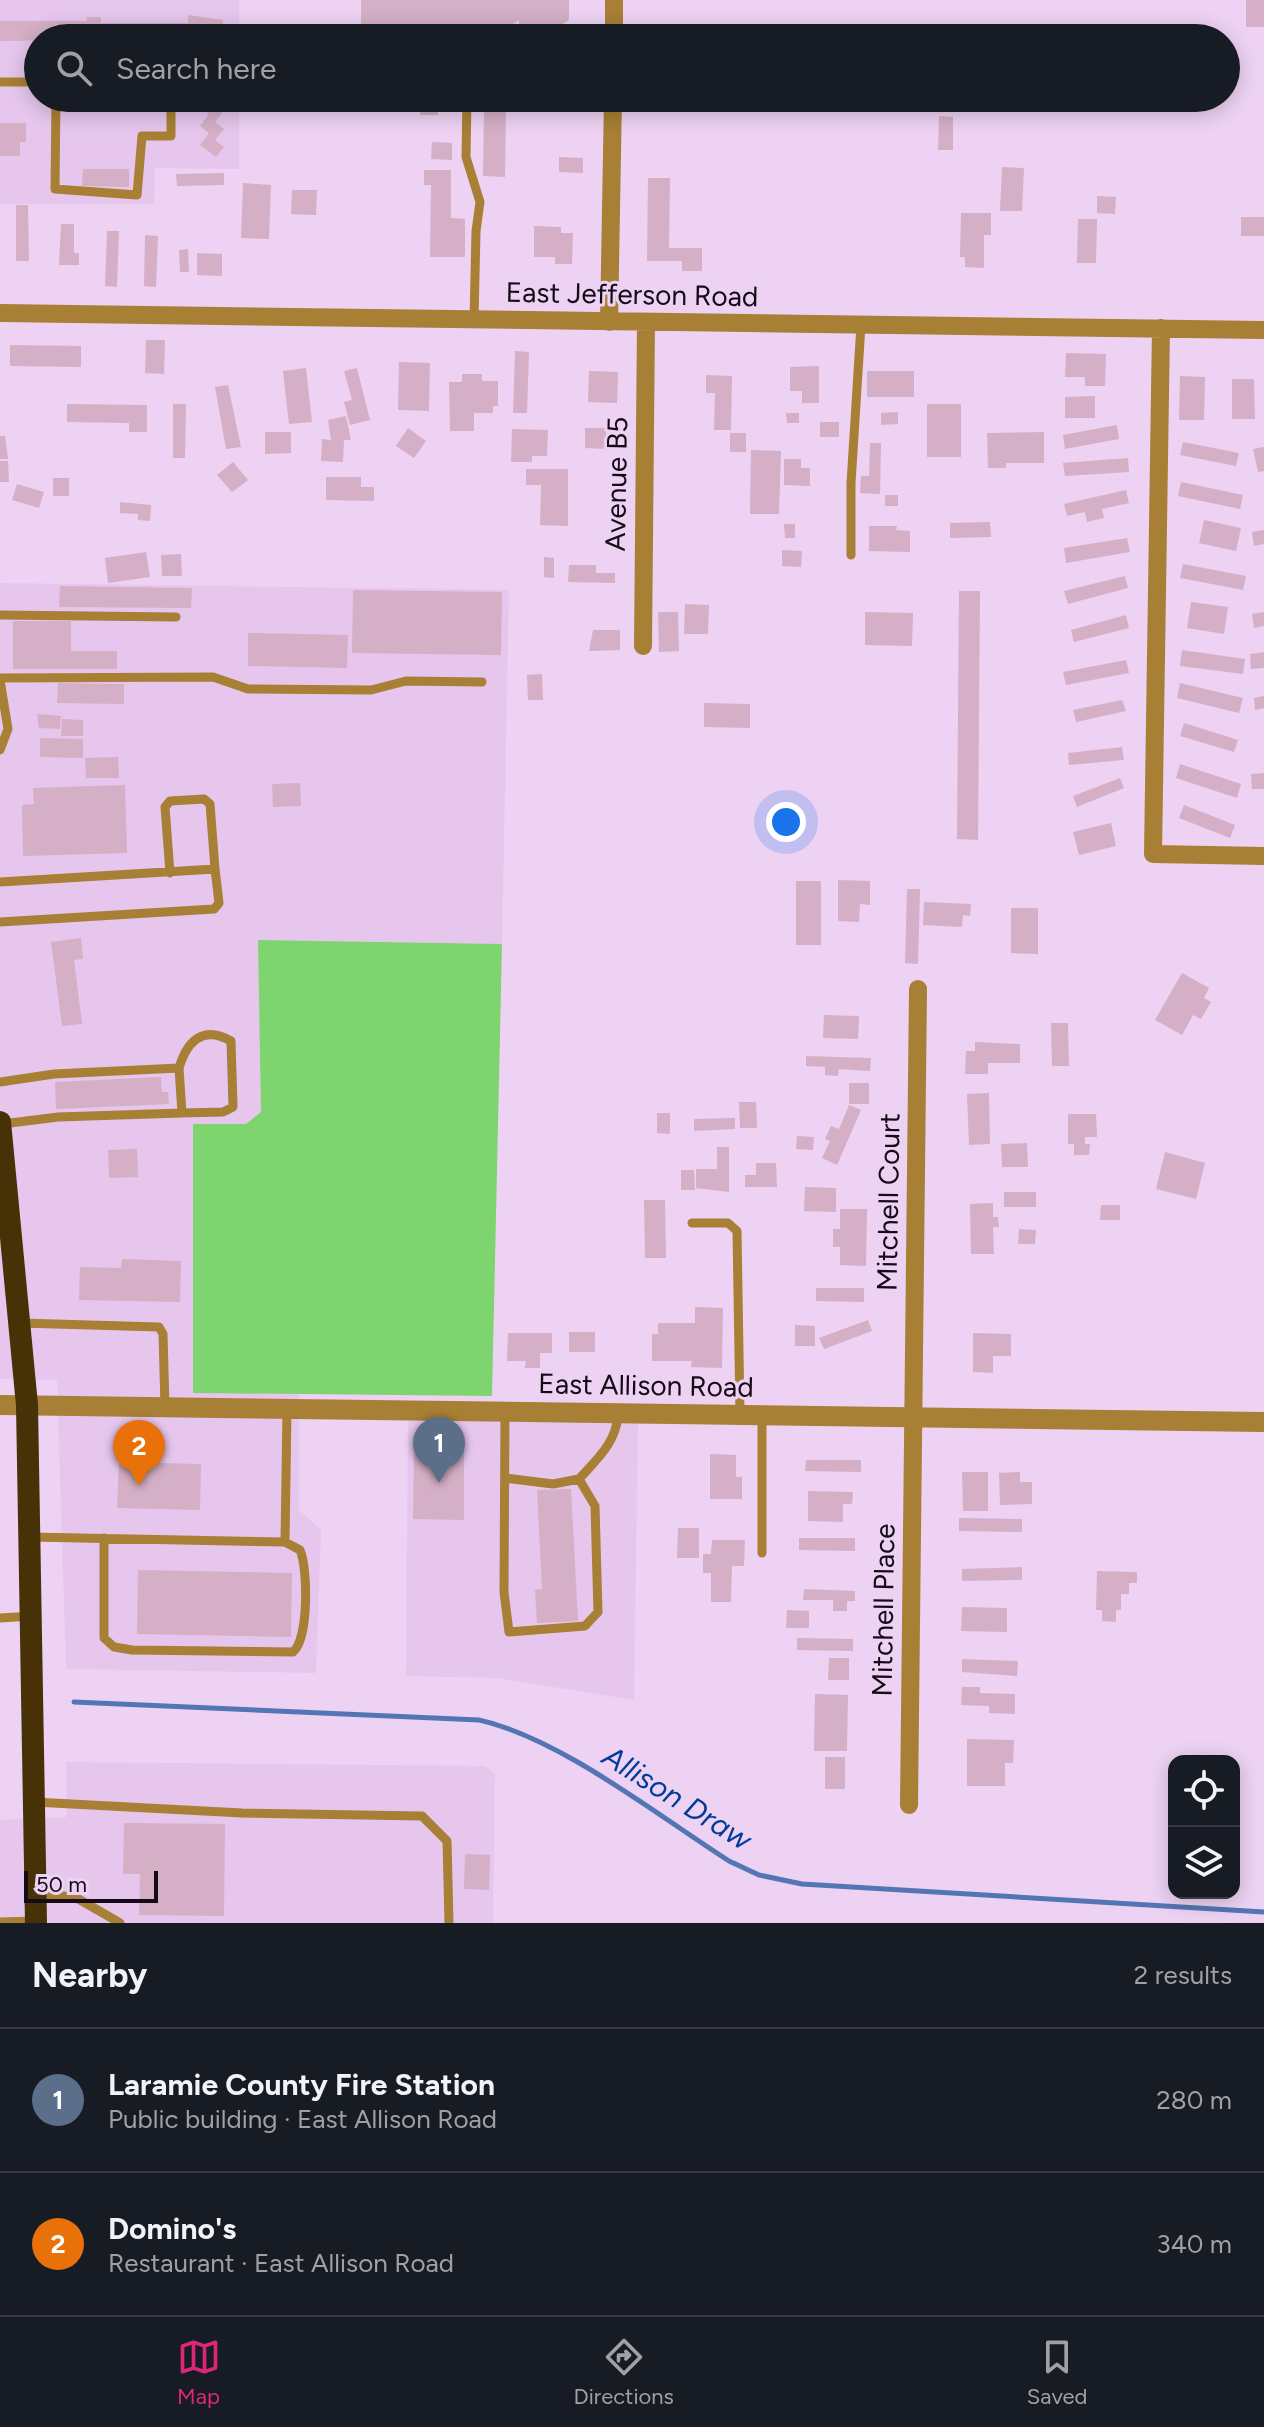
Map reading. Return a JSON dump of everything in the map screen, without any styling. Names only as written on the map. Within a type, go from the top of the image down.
[{"type":"highway","points":[[0,1123],[8,1264],[20,1323],[27,1405],[36,1922]]},
{"type":"street","points":[[614,0],[614,24]]},
{"type":"street","points":[[609,322],[613,112]]},
{"type":"street","name":"East Jefferson Road","points":[[0,313],[1264,330]]},
{"type":"street","name":"Avenue B5","points":[[643,646],[646,322]]},
{"type":"street","points":[[1161,328],[1153,854],[1264,856]]},
{"type":"street","name":"Mitchell Court","points":[[913,1416],[918,989]]},
{"type":"street","name":"East Allison Road","points":[[0,1405],[1264,1422]]},
{"type":"street","name":"Mitchell Place","points":[[909,1805],[913,1416]]},
{"type":"lane","points":[[0,82],[24,82]]},
{"type":"lane","points":[[56,112],[55,189],[137,195],[142,136],[171,136],[171,112]]},
{"type":"lane","points":[[467,112],[466,157],[480,202],[476,231],[474,320]]},
{"type":"lane","points":[[851,555],[851,483],[861,325]]},
{"type":"lane","points":[[0,615],[176,617]]},
{"type":"lane","points":[[0,750],[8,729],[0,679],[213,677],[248,689],[371,690],[406,681],[482,682]]},
{"type":"lane","points":[[0,922],[214,909],[219,903],[210,804],[204,799],[170,801],[165,807],[170,873]]},
{"type":"lane","points":[[0,882],[215,869]]},
{"type":"lane","points":[[0,1123],[58,1117],[223,1112],[233,1107],[236,1101],[231,1041],[221,1036],[203,1035],[185,1048],[179,1068],[182,1113]]},
{"type":"lane","points":[[0,1082],[54,1074],[179,1068]]},
{"type":"lane","points":[[692,1223],[728,1223],[737,1231],[740,1414]]},
{"type":"lane","points":[[20,1323],[159,1327],[163,1334],[165,1407]]},
{"type":"lane","points":[[285,1542],[287,1408]]},
{"type":"lane","points":[[505,1411],[504,1592],[509,1632],[585,1626],[598,1612],[595,1506],[579,1479]]},
{"type":"lane","points":[[505,1478],[553,1484],[579,1479],[608,1447],[617,1430],[618,1412]]},
{"type":"lane","points":[[762,1414],[762,1553]]},
{"type":"lane","points":[[30,1537],[104,1538],[285,1542],[300,1550],[304,1564],[303,1638],[293,1652],[114,1647],[104,1638],[104,1538]]},
{"type":"lane","points":[[0,1618],[32,1616]]},
{"type":"lane","points":[[34,1802],[242,1813],[422,1816],[447,1841],[449,1923]]},
{"type":"lane","points":[[35,1894],[75,1897],[120,1923]]},
{"type":"lane","points":[[0,1922],[36,1922]]},
{"type":"shaded area","points":[[0,0],[239,0],[239,24],[24,24],[24,112],[239,112],[239,169],[155,168],[154,204],[0,204]]},
{"type":"shaded area","points":[[0,583],[509,590],[502,944],[259,940],[261,1112],[246,1124],[194,1124],[193,1393],[299,1394],[299,1510],[321,1530],[316,1673],[66,1669],[57,1380],[0,1379]]},
{"type":"shaded area","points":[[408,1420],[638,1422],[634,1700],[497,1678],[406,1676]]},
{"type":"shaded area","points":[[66,1762],[485,1766],[495,1774],[493,1923],[0,1923],[0,1820],[67,1817]]},
{"type":"green space","points":[[258,940],[502,944],[492,1396],[193,1393],[193,1124],[246,1124],[261,1112]]},
{"type":"building","points":[[361,0],[569,0],[569,20],[562,24],[519,24],[519,20],[512,24],[361,24]]},
{"type":"building","points":[[1246,0],[1264,0],[1264,27],[1246,27]]},
{"type":"building","points":[[188,15],[223,20],[223,24],[24,24],[24,41],[0,41],[0,21],[87,21],[87,17],[101,17],[101,23],[188,23]]},
{"type":"building","points":[[207,112],[222,112],[215,122],[224,129],[215,140],[224,147],[216,157],[200,145],[209,133],[200,126],[209,114]]},
{"type":"building","points":[[420,112],[438,112],[438,115],[420,115]]},
{"type":"building","points":[[484,112],[506,112],[505,177],[483,176]]},
{"type":"building","points":[[939,116],[953,117],[953,150],[938,150]]},
{"type":"building","points":[[0,123],[26,123],[26,142],[20,142],[20,156],[0,156]]},
{"type":"building","points":[[432,142],[452,143],[452,160],[431,159]]},
{"type":"building","points":[[559,157],[583,158],[583,173],[559,172]]},
{"type":"building","points":[[1002,167],[1024,168],[1022,211],[1000,211]]},
{"type":"building","points":[[83,169],[129,169],[129,187],[82,186]]},
{"type":"building","points":[[424,170],[451,170],[451,218],[465,219],[465,257],[430,257],[431,185],[424,185]]},
{"type":"building","points":[[224,173],[224,185],[177,186],[176,174]]},
{"type":"building","points":[[648,178],[670,178],[669,248],[702,248],[702,271],[682,271],[682,261],[647,261]]},
{"type":"building","points":[[243,183],[271,185],[269,239],[241,238]]},
{"type":"building","points":[[292,190],[317,190],[316,215],[291,214]]},
{"type":"building","points":[[1097,196],[1116,197],[1115,214],[1097,213]]},
{"type":"building","points":[[16,205],[28,205],[29,261],[16,261]]},
{"type":"building","points":[[961,213],[991,213],[991,235],[984,235],[984,268],[965,267],[965,257],[960,257]]},
{"type":"building","points":[[1241,217],[1264,217],[1264,236],[1241,236]]},
{"type":"building","points":[[1078,219],[1097,219],[1096,263],[1077,263]]},
{"type":"building","points":[[61,224],[74,224],[74,253],[79,253],[79,265],[59,265]]},
{"type":"building","points":[[534,226],[561,227],[561,233],[573,233],[572,264],[555,264],[555,257],[534,257]]},
{"type":"building","points":[[107,231],[119,231],[117,287],[105,286]]},
{"type":"building","points":[[145,235],[158,236],[156,287],[144,286]]},
{"type":"building","points":[[188,249],[189,272],[180,272],[179,250]]},
{"type":"building","points":[[197,253],[222,254],[222,276],[197,275]]},
{"type":"building","points":[[146,340],[165,340],[164,374],[145,373]]},
{"type":"building","points":[[10,345],[81,346],[81,367],[10,366]]},
{"type":"building","points":[[515,351],[529,352],[527,413],[513,413]]},
{"type":"building","points":[[1066,353],[1106,354],[1105,386],[1085,386],[1085,377],[1065,377]]},
{"type":"building","points":[[399,362],[430,363],[429,411],[398,410]]},
{"type":"building","points":[[819,366],[819,403],[802,403],[802,391],[790,391],[790,367]]},
{"type":"building","points":[[306,368],[312,422],[289,424],[283,371]]},
{"type":"building","points":[[357,368],[370,420],[350,425],[344,402],[352,400],[344,371]]},
{"type":"building","points":[[589,371],[618,372],[617,403],[588,402]]},
{"type":"building","points":[[867,371],[914,371],[914,397],[867,397]]},
{"type":"building","points":[[462,374],[482,374],[482,381],[498,381],[498,406],[493,406],[493,413],[474,413],[474,431],[450,431],[449,382],[462,382]]},
{"type":"building","points":[[706,375],[732,376],[731,430],[714,430],[715,393],[706,393]]},
{"type":"building","points":[[1180,376],[1205,377],[1204,420],[1179,420]]},
{"type":"building","points":[[1232,379],[1254,379],[1255,419],[1232,419]]},
{"type":"building","points":[[228,385],[241,447],[226,449],[215,387]]},
{"type":"building","points":[[1095,396],[1095,418],[1065,418],[1065,397]]},
{"type":"building","points":[[67,404],[147,405],[147,432],[129,432],[129,423],[67,422]]},
{"type":"building","points":[[173,404],[186,404],[185,458],[173,458]]},
{"type":"building","points":[[927,404],[961,404],[961,457],[927,457]]},
{"type":"building","points":[[898,412],[898,424],[881,425],[881,413]]},
{"type":"building","points":[[786,413],[799,413],[799,423],[787,423]]},
{"type":"building","points":[[346,416],[351,440],[344,440],[343,462],[321,461],[322,439],[331,440],[328,420]]},
{"type":"building","points":[[820,422],[839,422],[839,437],[820,437]]},
{"type":"building","points":[[1117,425],[1119,439],[1065,449],[1063,435]]},
{"type":"building","points":[[408,428],[426,441],[414,458],[396,446]]},
{"type":"building","points":[[585,428],[606,428],[606,449],[585,448]]},
{"type":"building","points":[[512,429],[548,430],[547,456],[532,456],[532,462],[511,462]]},
{"type":"building","points":[[265,432],[291,432],[291,453],[265,454]]},
{"type":"building","points":[[1044,432],[1044,463],[1006,463],[1006,468],[988,468],[987,433]]},
{"type":"building","points":[[730,433],[746,433],[746,452],[730,452]]},
{"type":"building","points":[[0,436],[5,436],[8,459],[0,459]]},
{"type":"building","points":[[1183,442],[1239,453],[1236,466],[1180,455]]},
{"type":"building","points":[[870,443],[881,443],[880,494],[860,493],[861,476],[869,476]]},
{"type":"building","points":[[1264,447],[1264,471],[1258,472],[1253,449]]},
{"type":"building","points":[[751,450],[781,451],[779,514],[750,514]]},
{"type":"building","points":[[1128,458],[1129,472],[1065,476],[1063,463]]},
{"type":"building","points":[[784,459],[801,459],[801,468],[810,468],[810,486],[784,485]]},
{"type":"building","points":[[0,461],[8,461],[9,482],[0,482]]},
{"type":"building","points":[[233,462],[248,480],[232,492],[217,475]]},
{"type":"building","points":[[526,469],[568,469],[568,526],[540,525],[541,485],[526,485]]},
{"type":"building","points":[[326,477],[361,477],[361,487],[374,487],[374,501],[326,500]]},
{"type":"building","points":[[53,478],[69,478],[69,496],[53,496]]},
{"type":"building","points":[[1181,482],[1243,495],[1240,509],[1178,496]]},
{"type":"building","points":[[17,484],[44,492],[39,508],[12,500]]},
{"type":"building","points":[[1126,490],[1129,503],[1102,509],[1104,518],[1087,522],[1085,512],[1067,516],[1064,504]]},
{"type":"building","points":[[885,495],[898,495],[898,506],[885,506]]},
{"type":"building","points":[[120,502],[151,505],[150,521],[138,520],[138,514],[120,513]]},
{"type":"building","points":[[1204,520],[1241,528],[1236,551],[1199,543]]},
{"type":"building","points":[[990,522],[991,537],[950,538],[950,523]]},
{"type":"building","points":[[784,524],[795,524],[795,538],[785,538]]},
{"type":"building","points":[[869,526],[897,526],[896,530],[910,531],[910,552],[869,551]]},
{"type":"building","points":[[1264,530],[1264,544],[1254,546],[1252,532]]},
{"type":"building","points":[[1127,538],[1130,552],[1066,563],[1064,548]]},
{"type":"building","points":[[782,550],[802,551],[801,567],[782,566]]},
{"type":"building","points":[[146,552],[150,577],[108,583],[105,558]]},
{"type":"building","points":[[181,554],[182,576],[162,576],[161,555]]},
{"type":"building","points":[[544,557],[554,558],[554,578],[544,577]]},
{"type":"building","points":[[1183,564],[1246,576],[1243,590],[1180,578]]},
{"type":"building","points":[[569,565],[596,565],[596,573],[615,573],[615,583],[568,582]]},
{"type":"building","points":[[1125,576],[1128,588],[1068,604],[1064,591]]},
{"type":"building","points":[[60,586],[192,588],[191,608],[59,607]]},
{"type":"building","points":[[353,590],[502,592],[501,655],[352,653]]},
{"type":"building","points":[[959,591],[980,591],[978,840],[957,839]]},
{"type":"building","points":[[1191,602],[1228,607],[1224,634],[1187,628]]},
{"type":"building","points":[[685,604],[709,605],[708,634],[684,634]]},
{"type":"building","points":[[658,612],[678,612],[679,651],[659,652]]},
{"type":"building","points":[[865,612],[913,613],[912,646],[865,645]]},
{"type":"building","points":[[1264,612],[1264,626],[1254,628],[1252,614]]},
{"type":"building","points":[[1126,615],[1129,628],[1074,642],[1071,630]]},
{"type":"building","points":[[13,621],[71,621],[71,651],[117,651],[117,669],[13,669]]},
{"type":"building","points":[[593,630],[620,630],[620,650],[589,651]]},
{"type":"building","points":[[248,633],[348,635],[347,668],[248,666]]},
{"type":"building","points":[[1182,650],[1245,659],[1243,674],[1180,666]]},
{"type":"building","points":[[1264,652],[1264,668],[1251,669],[1250,654]]},
{"type":"building","points":[[1126,660],[1129,673],[1066,685],[1063,672]]},
{"type":"building","points":[[542,674],[543,700],[528,700],[527,675]]},
{"type":"building","points":[[58,683],[124,684],[124,704],[57,703]]},
{"type":"building","points":[[1180,683],[1243,698],[1239,713],[1177,698]]},
{"type":"building","points":[[1264,696],[1264,708],[1255,710],[1254,698]]},
{"type":"building","points":[[1122,700],[1126,711],[1076,722],[1073,710]]},
{"type":"building","points":[[704,703],[750,704],[750,728],[704,727]]},
{"type":"building","points":[[37,714],[61,716],[60,729],[39,728]]},
{"type":"building","points":[[62,719],[83,720],[83,736],[61,736]]},
{"type":"building","points":[[1184,723],[1238,740],[1234,752],[1180,736]]},
{"type":"building","points":[[40,738],[83,739],[83,758],[40,757]]},
{"type":"building","points":[[1122,747],[1124,760],[1069,765],[1068,753]]},
{"type":"building","points":[[118,757],[119,778],[86,778],[85,758]]},
{"type":"building","points":[[1180,764],[1241,784],[1237,798],[1176,778]]},
{"type":"building","points":[[1264,773],[1264,789],[1252,789],[1251,774]]},
{"type":"building","points":[[1120,778],[1124,788],[1077,807],[1073,796]]},
{"type":"building","points":[[300,783],[301,806],[273,807],[272,784]]},
{"type":"building","points":[[125,785],[127,853],[23,856],[22,805],[34,804],[33,788]]},
{"type":"building","points":[[1184,805],[1235,825],[1230,838],[1179,818]]},
{"type":"building","points":[[1111,823],[1116,846],[1079,855],[1073,832]]},
{"type":"building","points":[[838,880],[870,881],[870,905],[860,904],[859,922],[838,921]]},
{"type":"building","points":[[796,881],[821,881],[821,945],[796,945]]},
{"type":"building","points":[[907,889],[920,889],[918,964],[905,963]]},
{"type":"building","points":[[924,902],[971,904],[970,916],[963,915],[962,927],[923,925]]},
{"type":"building","points":[[1011,908],[1038,908],[1038,954],[1011,953]]},
{"type":"building","points":[[81,938],[83,959],[74,960],[82,1024],[62,1026],[51,942]]},
{"type":"building","points":[[1182,973],[1209,988],[1204,998],[1211,1002],[1201,1019],[1193,1015],[1182,1035],[1155,1020]]},
{"type":"building","points":[[824,1015],[859,1016],[858,1039],[823,1038]]},
{"type":"building","points":[[1051,1023],[1068,1023],[1069,1066],[1052,1066]]},
{"type":"building","points":[[975,1042],[1020,1044],[1020,1063],[988,1063],[988,1074],[965,1074],[966,1051],[975,1051]]},
{"type":"building","points":[[806,1056],[871,1058],[870,1071],[839,1069],[838,1076],[825,1075],[825,1067],[806,1066]]},
{"type":"building","points":[[161,1077],[162,1092],[168,1092],[169,1104],[56,1109],[55,1082]]},
{"type":"building","points":[[849,1083],[869,1083],[869,1104],[849,1104]]},
{"type":"building","points":[[989,1093],[990,1144],[969,1145],[967,1094]]},
{"type":"building","points":[[739,1102],[756,1102],[757,1128],[740,1128]]},
{"type":"building","points":[[849,1105],[861,1110],[837,1165],[822,1158],[830,1141],[825,1139],[831,1126],[839,1129]]},
{"type":"building","points":[[657,1113],[670,1113],[670,1134],[657,1133]]},
{"type":"building","points":[[1068,1114],[1096,1114],[1097,1137],[1085,1137],[1085,1144],[1090,1144],[1089,1155],[1074,1155],[1074,1144],[1068,1144]]},
{"type":"building","points":[[735,1118],[735,1129],[694,1131],[694,1119]]},
{"type":"building","points":[[797,1136],[814,1137],[813,1150],[796,1149]]},
{"type":"building","points":[[1027,1143],[1028,1167],[1002,1167],[1001,1144]]},
{"type":"building","points":[[717,1147],[729,1147],[729,1192],[696,1188],[696,1169],[717,1169]]},
{"type":"building","points":[[137,1149],[138,1177],[109,1178],[108,1150]]},
{"type":"building","points":[[1165,1152],[1205,1163],[1196,1199],[1156,1189]]},
{"type":"building","points":[[756,1163],[776,1163],[777,1187],[745,1187],[745,1175],[756,1175]]},
{"type":"building","points":[[681,1170],[694,1170],[695,1190],[681,1190]]},
{"type":"building","points":[[805,1187],[836,1188],[836,1212],[804,1211]]},
{"type":"building","points":[[1004,1192],[1036,1192],[1036,1207],[1004,1207]]},
{"type":"building","points":[[644,1200],[665,1200],[666,1258],[645,1258]]},
{"type":"building","points":[[993,1203],[993,1217],[998,1217],[999,1227],[993,1227],[994,1254],[971,1254],[970,1204]]},
{"type":"building","points":[[1101,1205],[1120,1205],[1120,1220],[1100,1220]]},
{"type":"building","points":[[840,1209],[867,1209],[866,1266],[840,1265],[840,1247],[833,1247],[833,1229],[840,1229]]},
{"type":"building","points":[[1019,1229],[1036,1230],[1035,1244],[1018,1244]]},
{"type":"building","points":[[122,1259],[181,1261],[180,1302],[79,1300],[80,1267],[121,1268]]},
{"type":"building","points":[[816,1288],[864,1288],[864,1302],[816,1301]]},
{"type":"building","points":[[695,1307],[723,1308],[722,1368],[691,1367],[692,1361],[652,1361],[652,1334],[658,1334],[658,1323],[695,1323]]},
{"type":"building","points":[[868,1320],[872,1331],[824,1349],[819,1338]]},
{"type":"building","points":[[795,1325],[815,1326],[815,1346],[795,1346]]},
{"type":"building","points":[[569,1332],[595,1332],[595,1352],[569,1352]]},
{"type":"building","points":[[508,1333],[552,1333],[552,1353],[540,1353],[540,1368],[525,1368],[526,1361],[507,1361]]},
{"type":"building","points":[[973,1333],[1011,1334],[1011,1356],[993,1356],[993,1373],[973,1372]]},
{"type":"building","points":[[414,1447],[464,1447],[464,1520],[413,1519]]},
{"type":"building","points":[[710,1454],[736,1455],[736,1477],[742,1477],[742,1499],[710,1499]]},
{"type":"building","points":[[806,1460],[861,1460],[861,1472],[805,1471]]},
{"type":"building","points":[[119,1462],[201,1464],[200,1510],[117,1508]]},
{"type":"building","points":[[962,1472],[988,1472],[988,1511],[963,1511]]},
{"type":"building","points":[[1020,1472],[1020,1482],[1032,1482],[1032,1504],[1000,1505],[999,1473]]},
{"type":"building","points":[[571,1489],[578,1621],[537,1623],[535,1590],[542,1589],[537,1490]]},
{"type":"building","points":[[808,1491],[853,1492],[852,1504],[843,1504],[843,1522],[808,1521]]},
{"type":"building","points":[[959,1518],[1022,1519],[1022,1532],[959,1531]]},
{"type":"building","points":[[678,1528],[699,1528],[699,1558],[677,1558]]},
{"type":"building","points":[[799,1538],[855,1538],[855,1551],[799,1550]]},
{"type":"building","points":[[712,1540],[745,1540],[744,1566],[732,1566],[731,1602],[711,1602],[711,1573],[703,1573],[703,1554],[711,1554]]},
{"type":"building","points":[[1022,1567],[1022,1580],[962,1581],[962,1569]]},
{"type":"building","points":[[138,1570],[292,1573],[291,1637],[137,1634]]},
{"type":"building","points":[[1097,1571],[1137,1572],[1137,1583],[1129,1583],[1129,1594],[1121,1594],[1121,1610],[1116,1610],[1116,1622],[1102,1621],[1102,1610],[1096,1610]]},
{"type":"building","points":[[804,1589],[855,1591],[855,1601],[847,1601],[847,1611],[833,1611],[833,1600],[803,1600]]},
{"type":"building","points":[[962,1607],[1007,1608],[1007,1632],[961,1631]]},
{"type":"building","points":[[787,1610],[809,1611],[809,1628],[786,1628]]},
{"type":"building","points":[[797,1638],[853,1639],[853,1651],[797,1650]]},
{"type":"building","points":[[829,1658],[849,1658],[849,1680],[828,1680]]},
{"type":"building","points":[[962,1659],[1018,1661],[1017,1676],[962,1672]]},
{"type":"building","points":[[962,1687],[980,1687],[980,1693],[1015,1694],[1015,1714],[989,1713],[989,1706],[961,1705]]},
{"type":"building","points":[[815,1694],[848,1695],[847,1751],[814,1751]]},
{"type":"building","points":[[967,1739],[1014,1740],[1013,1763],[1005,1763],[1005,1786],[967,1786]]},
{"type":"building","points":[[825,1757],[845,1757],[845,1789],[825,1789]]},
{"type":"building","points":[[124,1823],[225,1824],[224,1916],[139,1915],[140,1874],[123,1874]]},
{"type":"building","points":[[465,1854],[490,1855],[489,1890],[464,1889]]},
{"type":"waterway","name":"Allison Draw","points":[[74,1702],[479,1720],[510,1729],[575,1760],[729,1861],[759,1875],[802,1884],[1264,1912]]},
{"type":"place","name":"Laramie County Fire Station","points":[[439,1483]]},
{"type":"place","name":"Domino's","points":[[139,1486]]}]
